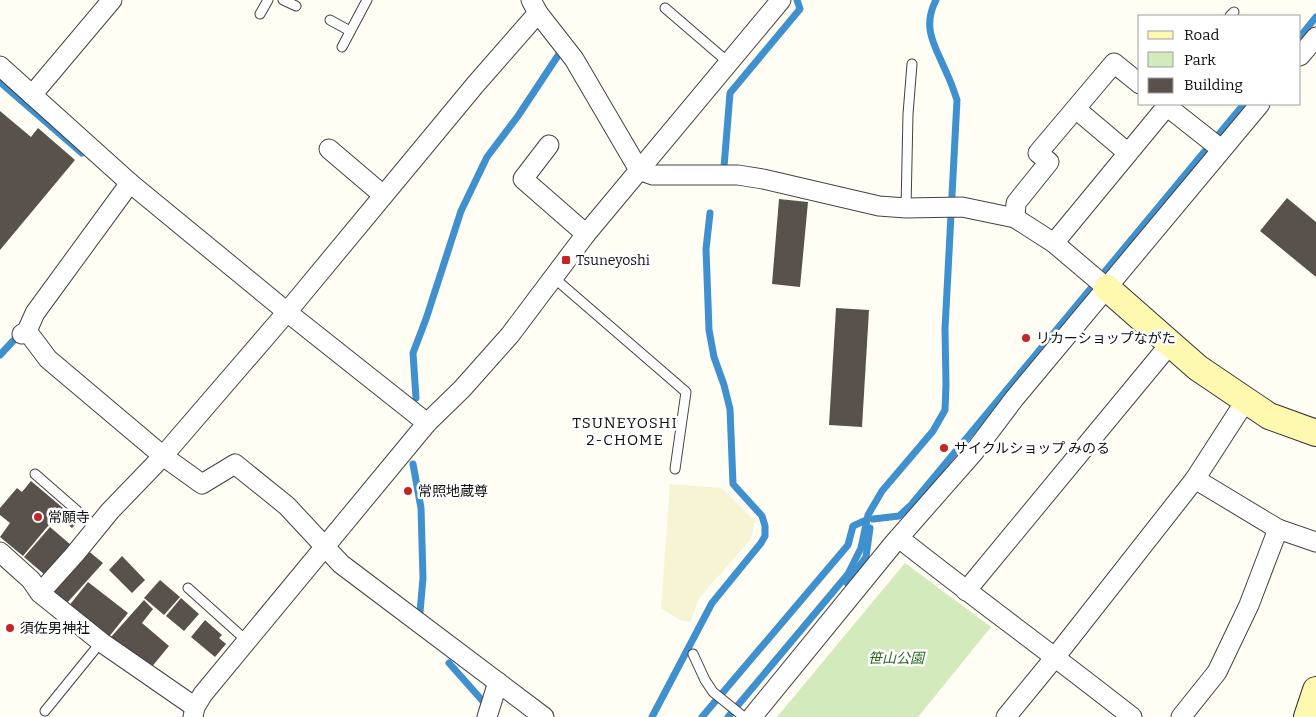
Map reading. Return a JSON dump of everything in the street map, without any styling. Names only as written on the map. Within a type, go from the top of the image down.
[{"type":"street","points":[[32,95],[112,0]]},
{"type":"street","points":[[0,552],[31,580],[40,593],[195,714],[203,694],[427,423],[462,389],[510,335],[586,234],[781,0]]},
{"type":"street","points":[[40,593],[110,511],[163,456],[287,312],[475,85],[534,7],[574,59],[639,170],[653,175],[738,175],[879,206],[906,208],[962,207],[1015,218],[1054,243],[1198,368],[1269,416],[1316,433]]},
{"type":"street","points":[[1301,55],[1316,37]]},
{"type":"street","points":[[1015,218],[1016,203],[1049,162],[1038,153],[1114,63],[1138,82]]},
{"type":"street","points":[[0,66],[130,183],[287,312],[427,423]]},
{"type":"street","points":[[1054,243],[1166,105],[1221,149]]},
{"type":"street","points":[[746,716],[974,452],[1014,399],[1259,105]]},
{"type":"street","points":[[1076,109],[1128,153]]},
{"type":"street","points":[[550,145],[523,179],[586,234]]},
{"type":"street","points":[[329,149],[384,195]]},
{"type":"street","points":[[130,183],[35,313],[25,333],[48,359],[163,456],[202,484],[235,464],[287,506],[341,564],[544,717]]},
{"type":"street","points":[[966,591],[1170,344]]},
{"type":"street","points":[[1006,717],[1195,479],[1246,400]]},
{"type":"street","points":[[1195,479],[1278,528],[1316,542]]},
{"type":"street","points":[[1181,717],[1217,672],[1248,605],[1278,528]]},
{"type":"street","points":[[899,538],[966,591],[1056,656],[1132,717]]},
{"type":"street","points":[[489,710],[498,682]]},
{"type":"street","points":[[1306,717],[1316,690]]},
{"type":"lane","points":[[260,14],[268,0]]},
{"type":"lane","points":[[283,0],[296,6]]},
{"type":"lane","points":[[342,47],[367,0]]},
{"type":"lane","points":[[664,8],[729,63]]},
{"type":"lane","points":[[330,20],[350,31]]},
{"type":"lane","points":[[906,208],[908,114],[912,64]]},
{"type":"lane","points":[[553,276],[686,392],[674,469]]},
{"type":"lane","points":[[34,474],[97,528]]},
{"type":"lane","points":[[188,588],[247,641]]},
{"type":"lane","points":[[45,711],[101,642]]},
{"type":"lane","points":[[693,654],[713,692],[732,708],[746,716]]},
{"type":"shaded area","points":[[670,484],[722,488],[755,521],[751,539],[699,598],[690,622],[680,620],[661,608]]},
{"type":"green space","name":"笹山公園","points":[[905,563],[991,627],[918,717],[777,717]]},
{"type":"building","points":[[0,111],[31,137],[38,128],[75,160],[0,250]]},
{"type":"building","points":[[1287,198],[1316,222],[1316,277],[1260,231]]},
{"type":"building","points":[[779,199],[808,202],[800,287],[772,284]]},
{"type":"building","points":[[836,308],[869,310],[862,427],[829,425]]},
{"type":"building","points":[[31,481],[63,508],[23,556],[0,537],[10,523],[0,515],[0,508],[17,488],[22,492]]},
{"type":"building","points":[[69,517],[77,523],[72,528],[65,522]]},
{"type":"building","points":[[50,527],[71,545],[45,575],[24,557]]},
{"type":"building","points":[[86,549],[103,563],[66,604],[50,590]]},
{"type":"building","points":[[122,556],[145,580],[132,593],[109,570]]},
{"type":"building","points":[[160,580],[180,597],[164,615],[144,598]]},
{"type":"building","points":[[88,582],[128,613],[108,638],[68,607]]},
{"type":"building","points":[[181,598],[199,614],[184,631],[166,616]]},
{"type":"building","points":[[144,600],[153,609],[142,623],[169,646],[150,669],[111,637]]},
{"type":"building","points":[[205,620],[222,635],[219,638],[226,644],[215,657],[191,637]]},
{"type":"waterway","points":[[724,167],[730,93],[800,9],[797,0]]},
{"type":"waterway","points":[[728,717],[848,574],[861,548],[868,515],[882,491],[933,431],[945,410],[945,329],[957,100],[930,29],[932,10],[936,0]]},
{"type":"waterway","points":[[1301,36],[1316,17]]},
{"type":"waterway","points":[[416,398],[413,353],[461,211],[487,157],[518,116],[561,51],[560,48]]},
{"type":"waterway","points":[[0,82],[82,153]]},
{"type":"waterway","points":[[873,519],[899,516],[911,505],[1243,105]]},
{"type":"waterway","points":[[652,717],[712,603],[765,536],[762,516],[733,484],[730,409],[714,357],[709,330],[706,249],[710,213]]},
{"type":"waterway","points":[[0,355],[13,341]]},
{"type":"waterway","points":[[413,464],[421,508],[423,578],[420,612]]},
{"type":"waterway","points":[[702,717],[848,545],[853,526],[864,521]]},
{"type":"waterway","points":[[847,583],[866,557],[870,528]]},
{"type":"waterway","points":[[449,663],[488,707]]},
{"type":"place","name":"Tsuneyoshi","points":[[566,260]]},
{"type":"place","name":"リカーショップながた","points":[[1026,338]]},
{"type":"place","name":"サイクルショップ みのる","points":[[944,448]]},
{"type":"place","name":"常照地蔵尊","points":[[408,491]]},
{"type":"place","name":"常願寺","points":[[38,517]]},
{"type":"place","name":"須佐男神社","points":[[10,628]]},
{"type":"district","name":"TSUNEYOSHI 2-CHOME","points":[[625,432]]}]
